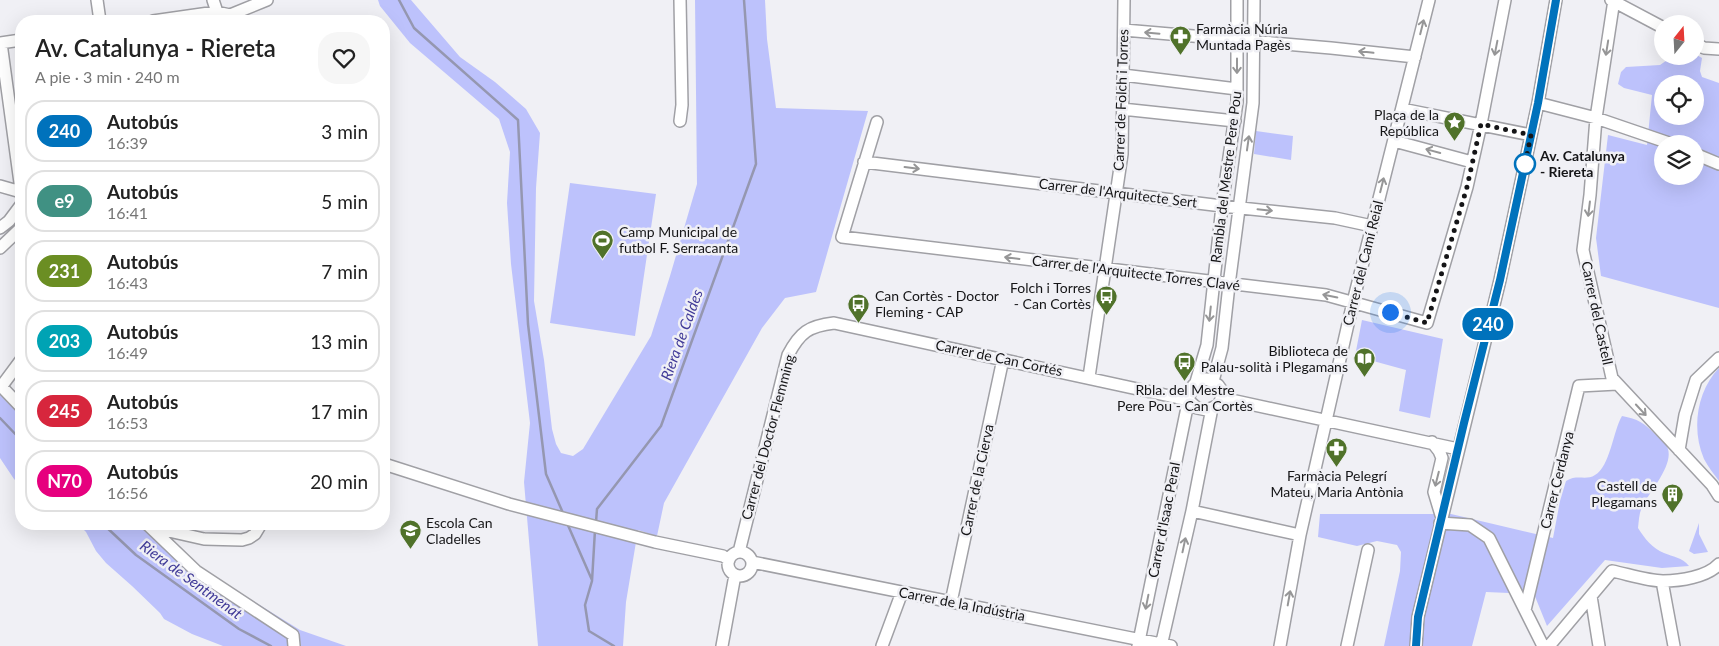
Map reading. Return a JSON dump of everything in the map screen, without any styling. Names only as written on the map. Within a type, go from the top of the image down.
[{"type":"street","points":[[97,0],[99,15]]},
{"type":"street","points":[[213,0],[217,15]]},
{"type":"street","points":[[230,15],[267,0]]},
{"type":"street","points":[[680,0],[682,105],[680,121]]},
{"type":"street","name":"Carrer de Folch i Torres","points":[[1089,377],[1122,154],[1124,0]]},
{"type":"street","name":"Rambla del Mestre Pere Pou","points":[[1196,382],[1207,345],[1222,206],[1235,121],[1237,0]]},
{"type":"street","name":"Rambla del Mestre Pere Pou","points":[[1213,381],[1222,348],[1253,103],[1254,0]]},
{"type":"street","name":"Carrer del Camí Reial","points":[[1283,645],[1300,535],[1326,419],[1353,302],[1429,0]]},
{"type":"street","points":[[1394,141],[1472,162],[1505,0]]},
{"type":"street","points":[[1416,646],[1418,617],[1500,280],[1538,103],[1556,0]]},
{"type":"street","points":[[1613,1],[1654,23]]},
{"type":"street","name":"Carrer del Castell","points":[[1613,1],[1596,118],[1584,250],[1612,378],[1712,486],[1719,496]]},
{"type":"street","points":[[1124,30],[1415,57]]},
{"type":"street","points":[[15,41],[0,43],[15,149]]},
{"type":"street","points":[[1704,48],[1719,49]]},
{"type":"street","points":[[1122,75],[1237,89]]},
{"type":"street","points":[[1538,103],[1596,118],[1654,138]]},
{"type":"street","points":[[1122,109],[1235,121]]},
{"type":"street","points":[[1402,109],[1531,135]]},
{"type":"street","points":[[864,162],[877,122]]},
{"type":"street","points":[[1704,158],[1719,164]]},
{"type":"street","name":"Carrer de l'Arquitecte Sert","points":[[864,162],[1334,218],[1372,226]]},
{"type":"street","name":"Carrer de l'Arquitecte Torres Clavé","points":[[864,162],[842,237],[1229,285],[1326,295],[1427,323],[1467,187],[1472,162]]},
{"type":"street","points":[[0,186],[15,190]]},
{"type":"street","points":[[0,228],[15,213]]},
{"type":"street","points":[[0,248],[15,234]]},
{"type":"street","name":"Carrer de Can Cortés","points":[[809,329],[822,324],[834,323],[1188,400]]},
{"type":"street","name":"Carrer del Doctor Flemming","points":[[739,552],[788,354],[796,340],[809,329]]},
{"type":"street","points":[[1679,450],[1685,415],[1696,380],[1719,358]]},
{"type":"street","name":"Carrer de la Cierva","points":[[951,602],[1003,359]]},
{"type":"street","points":[[15,368],[1,386],[15,401]]},
{"type":"street","points":[[1201,380],[1213,381],[1221,388],[1222,398],[1219,404],[1207,410],[1202,410],[1192,405],[1188,400],[1191,387],[1201,380]]},
{"type":"street","name":"Carrer Cerdanya","points":[[1525,610],[1579,386],[1617,384]]},
{"type":"street","points":[[1222,398],[1458,449]]},
{"type":"street","name":"Carrer d'Isaac Peral","points":[[1139,643],[1188,400]]},
{"type":"street","name":"Carrer d'Isaac Peral","points":[[1165,645],[1212,408]]},
{"type":"street","points":[[1432,442],[1452,439],[1464,423]]},
{"type":"street","points":[[1432,442],[1439,450],[1442,458],[1434,492],[1441,520]]},
{"type":"street","points":[[390,466],[509,504],[655,542],[723,556],[729,560]]},
{"type":"street","points":[[1192,511],[1300,535]]},
{"type":"street","points":[[1441,520],[1470,525],[1489,538],[1543,646]]},
{"type":"street","points":[[153,530],[196,571],[293,635],[294,646]]},
{"type":"street","points":[[170,530],[204,538],[242,540],[249,538],[257,530]]},
{"type":"street","points":[[1347,646],[1368,550]]},
{"type":"street","points":[[739,552],[748,555],[752,562],[749,572],[743,576],[735,575],[728,568],[729,560],[734,554],[739,552]]},
{"type":"street","name":"Carrer de la Indústria","points":[[752,562],[951,602],[1139,643],[1165,645]]},
{"type":"street","points":[[1550,646],[1612,571],[1662,581],[1717,572]]},
{"type":"street","points":[[722,646],[735,575]]},
{"type":"street","points":[[1662,581],[1674,646]]},
{"type":"street","points":[[882,646],[902,592]]},
{"type":"street","points":[[1590,596],[1599,646]]},
{"type":"shaded area","points":[[378,0],[411,0],[460,57],[495,82],[526,109],[540,133],[536,188],[534,301],[544,360],[552,429],[556,444],[561,453],[573,456],[583,449],[651,336],[697,184],[695,0],[765,0],[767,39],[776,108],[868,111],[816,292],[785,298],[762,328],[664,503],[657,536],[638,530],[626,602],[623,646],[538,646],[524,482],[530,423],[511,264],[507,203],[510,152],[499,119],[410,43],[390,18],[390,15],[387,15]]},
{"type":"shaded area","points":[[1701,65],[1701,75],[1654,75],[1654,125],[1704,125],[1704,78],[1719,83],[1719,308],[1601,276],[1596,238],[1608,135],[1647,145],[1652,95],[1624,88],[1618,84],[1621,72],[1626,67]]},
{"type":"shaded area","points":[[1256,131],[1293,136],[1291,160],[1254,154]]},
{"type":"shaded area","name":"Camp Municipal de futbol F. Serracanta","points":[[570,183],[656,194],[635,336],[550,323]]},
{"type":"shaded area","points":[[1362,320],[1443,339],[1430,418],[1399,411],[1406,370],[1355,356]]},
{"type":"shaded area","points":[[1719,368],[1719,481],[1704,459],[1700,447],[1697,423],[1701,399],[1712,377]]},
{"type":"shaded area","points":[[0,395],[15,410],[15,480],[0,458]]},
{"type":"shaded area","points":[[1622,416],[1644,424],[1664,443],[1668,449],[1669,456],[1660,478],[1642,508],[1638,528],[1656,549],[1680,559],[1689,566],[1662,568],[1605,560],[1547,626],[1534,594],[1486,592],[1472,646],[1384,646],[1400,571],[1401,552],[1397,545],[1377,541],[1357,546],[1318,537],[1320,514],[1451,514],[1553,538],[1566,481],[1574,478],[1592,477],[1600,471],[1608,457]]},
{"type":"shaded area","points":[[1699,523],[1699,534],[1708,552],[1694,554],[1689,551]]},
{"type":"shaded area","points":[[84,530],[170,530],[171,541],[197,566],[300,630],[346,646],[223,646],[192,634],[164,619],[160,613],[106,563],[96,551]]},
{"type":"waterway","points":[[399,0],[414,28],[518,120],[528,324],[546,474],[563,513]]},
{"type":"waterway","name":"Riera de Caldes","points":[[596,522],[597,509],[661,426],[756,164],[744,0]]},
{"type":"waterway","name":"Riera de Sentmenat","points":[[0,418],[15,434]]},
{"type":"waterway","points":[[567,523],[592,580]]},
{"type":"waterway","name":"Riera de Sentmenat","points":[[109,530],[136,555],[239,629],[271,646]]},
{"type":"waterway","name":"Riera de Caldes","points":[[595,530],[592,581],[585,605],[589,631],[614,646]]},
{"type":"bus line","name":"240","points":[[1416,646],[1418,617],[1500,280],[1538,103],[1556,0]]},
{"type":"place","name":"Farmàcia Núria Muntada Pagès","points":[[1180,56]]},
{"type":"place","name":"Plaça de la República","points":[[1455,142]]},
{"type":"place","name":"Av. Catalunya - Riereta","points":[[1525,164]]},
{"type":"place","name":"Camp Municipal de futbol F. Serracanta","points":[[603,259]]},
{"type":"place","name":"Folch i Torres - Can Cortès","points":[[1107,315]]},
{"type":"place","name":"Can Cortès - Doctor Fleming - CAP","points":[[859,323]]},
{"type":"place","name":"Biblioteca de Palau-solità i Plegamans","points":[[1364,378]]},
{"type":"place","name":"Rbla. del Mestre Pere Pou - Can Cortès","points":[[1185,381]]},
{"type":"place","name":"Farmàcia Pelegrí Mateu, Maria Antònia","points":[[1337,467]]},
{"type":"place","name":"Castell de Plegamans","points":[[1673,513]]},
{"type":"place","name":"Escola Can Cladelles","points":[[410,550]]},
{"type":"route","points":[[1390,312],[1427,323],[1467,187],[1481,124],[1531,135],[1525,164]]}]
